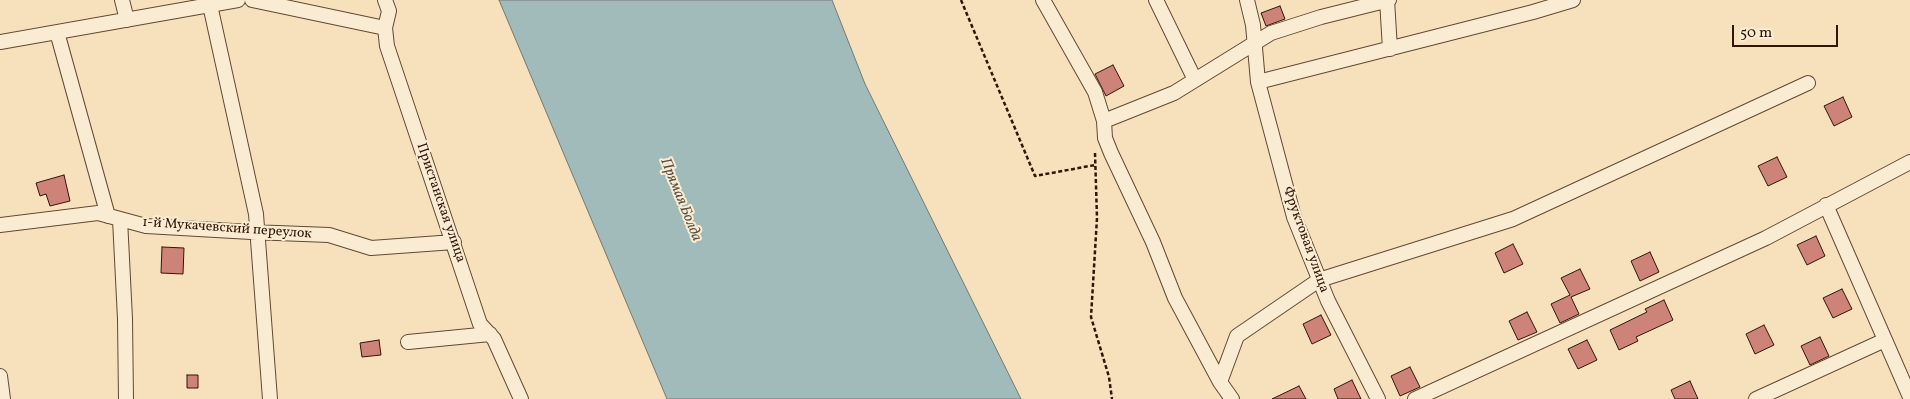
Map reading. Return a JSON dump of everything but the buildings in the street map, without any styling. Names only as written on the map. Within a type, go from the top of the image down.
[{"type":"street","points":[[122,0],[127,20]]},
{"type":"street","points":[[0,42],[238,0]]},
{"type":"street","points":[[252,0],[385,28]]},
{"type":"street","name":"Пристанская улица","points":[[385,0],[389,11],[385,28],[387,46],[480,324],[494,339],[521,399]]},
{"type":"street","points":[[1043,0],[1095,92],[1104,120],[1105,138],[1153,242],[1175,298],[1220,382],[1232,399]]},
{"type":"street","points":[[1156,0],[1195,80]]},
{"type":"street","name":"Фруктовая улица","points":[[1247,0],[1253,25],[1258,82],[1294,217],[1328,302],[1378,399]]},
{"type":"street","points":[[1104,120],[1174,93],[1271,33],[1321,17],[1388,0],[1390,48]]},
{"type":"street","points":[[1258,82],[1534,12],[1573,0]]},
{"type":"street","points":[[210,5],[256,214],[270,399]]},
{"type":"street","points":[[57,32],[114,217],[125,318],[126,399]]},
{"type":"street","points":[[1220,382],[1237,336],[1319,280],[1513,218],[1808,84]]},
{"type":"street","points":[[1415,399],[1766,238],[1910,162]]},
{"type":"street","points":[[1826,205],[1910,396]]},
{"type":"street","name":"1-й Мукачевский переулок","points":[[0,225],[98,213],[146,226],[329,235],[371,248],[454,242]]},
{"type":"street","points":[[408,342],[490,334]]},
{"type":"street","points":[[1756,399],[1885,340]]},
{"type":"street","points":[[0,376],[3,399]]},
{"type":"path","points":[[962,0],[1035,176],[1094,165]]},
{"type":"path","points":[[1096,149],[1094,165],[1097,218],[1091,317],[1108,377],[1112,399]]},
{"type":"water","name":"Прямая Болда","points":[[499,0],[832,0],[865,84],[1021,399],[667,399]]}]
